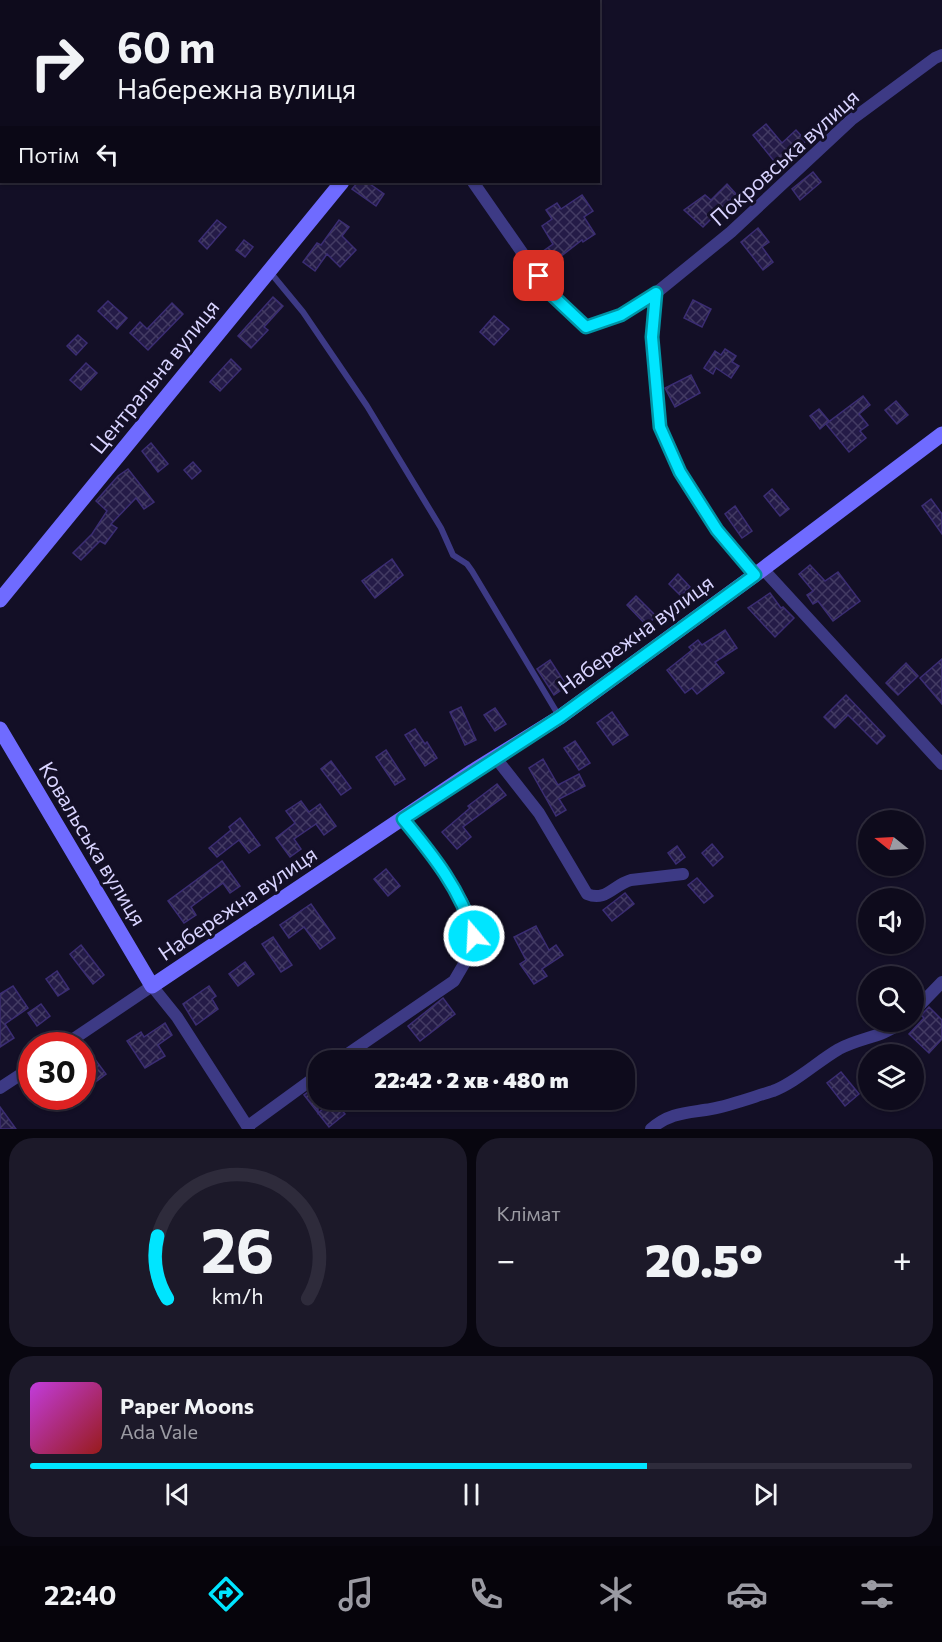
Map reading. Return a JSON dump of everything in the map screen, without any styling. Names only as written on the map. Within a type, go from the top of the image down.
[{"type":"street","name":"Покровська вулиця","points":[[473,183],[551,294],[586,327],[621,315],[656,293],[731,232],[851,120],[942,55]]},
{"type":"street","name":"Центральна вулиця","points":[[0,600],[341,183]]},
{"type":"street","points":[[656,293],[652,337],[660,427],[680,472],[717,530],[942,764]]},
{"type":"street","name":"Набережна вулиця","points":[[84,1032],[560,717],[759,572],[942,434]]},
{"type":"street","name":"Ковальська вулиця","points":[[0,729],[152,986],[177,1017],[248,1128]]},
{"type":"street","points":[[495,758],[539,813],[587,894],[598,897],[608,895],[623,882],[683,874]]},
{"type":"street","points":[[354,1050],[454,981],[471,952],[474,936],[462,901],[425,846],[403,819]]},
{"type":"street","points":[[924,1001],[942,982]]},
{"type":"street","points":[[651,1129],[667,1118],[679,1114],[709,1109],[777,1089],[839,1049],[888,1032]]},
{"type":"street","points":[[0,1088],[18,1076]]},
{"type":"street","points":[[248,1128],[308,1083]]},
{"type":"lane","points":[[269,270],[303,312],[367,406],[441,528],[453,555],[467,564],[472,571],[560,717]]},
{"type":"building","points":[[766,124],[782,143],[796,130],[806,141],[778,166],[753,135]]},
{"type":"building","points":[[813,172],[821,182],[800,200],[792,189]]},
{"type":"building","points":[[357,183],[368,183],[384,194],[376,206],[352,189]]},
{"type":"building","points":[[727,184],[736,194],[703,227],[684,210],[705,195],[711,200]]},
{"type":"building","points":[[582,195],[593,211],[584,217],[595,234],[583,242],[582,240],[551,264],[542,252],[553,244],[542,226],[552,219],[546,210],[557,203],[561,209]]},
{"type":"building","points":[[217,220],[226,227],[207,249],[199,241]]},
{"type":"building","points":[[339,220],[349,227],[342,236],[356,250],[340,267],[327,254],[315,271],[303,262],[317,243],[321,245]]},
{"type":"building","points":[[758,228],[769,242],[762,247],[773,262],[763,270],[741,242]]},
{"type":"building","points":[[244,240],[253,247],[245,257],[236,250]]},
{"type":"building","points":[[273,297],[283,306],[264,327],[268,330],[251,348],[238,336]]},
{"type":"building","points":[[693,300],[711,309],[702,327],[684,318]]},
{"type":"building","points":[[108,301],[127,318],[117,329],[98,311]]},
{"type":"building","points":[[172,303],[183,314],[148,350],[130,333],[140,322],[147,329]]},
{"type":"building","points":[[494,316],[509,329],[494,345],[480,332]]},
{"type":"building","points":[[78,335],[87,343],[76,355],[67,346]]},
{"type":"building","points":[[725,349],[736,356],[732,362],[739,366],[731,378],[716,368],[713,374],[704,368],[715,351],[721,355]]},
{"type":"building","points":[[231,359],[241,369],[220,391],[210,382]]},
{"type":"building","points":[[86,363],[97,373],[81,390],[70,380]]},
{"type":"building","points":[[691,375],[700,393],[675,407],[665,388]]},
{"type":"building","points":[[863,396],[870,405],[859,414],[868,425],[860,431],[866,438],[849,452],[826,424]]},
{"type":"building","points":[[896,401],[908,415],[897,424],[885,410]]},
{"type":"building","points":[[819,409],[829,421],[820,429],[810,416]]},
{"type":"building","points":[[151,443],[168,464],[158,472],[142,451]]},
{"type":"building","points":[[193,462],[201,471],[192,479],[184,470]]},
{"type":"building","points":[[128,469],[154,502],[144,509],[136,498],[111,524],[117,528],[105,544],[100,541],[81,560],[73,553],[92,534],[107,511],[96,501],[118,476]]},
{"type":"building","points":[[772,489],[789,509],[780,516],[764,496]]},
{"type":"building","points":[[931,499],[942,514],[942,534],[922,506]]},
{"type":"building","points":[[735,506],[752,531],[742,538],[725,514]]},
{"type":"building","points":[[392,559],[403,575],[375,598],[362,581]]},
{"type":"building","points":[[810,565],[825,581],[838,572],[860,601],[833,621],[818,601],[813,604],[807,595],[813,591],[799,574]]},
{"type":"building","points":[[678,574],[690,587],[681,596],[669,584]]},
{"type":"building","points":[[770,593],[781,608],[783,607],[794,618],[775,637],[748,608]]},
{"type":"building","points":[[636,596],[656,616],[647,626],[627,605]]},
{"type":"building","points":[[725,630],[737,648],[715,662],[724,673],[697,694],[692,688],[685,693],[667,670],[692,650],[689,647],[698,640],[702,645]]},
{"type":"building","points":[[942,659],[942,704],[920,678]]},
{"type":"building","points":[[550,660],[567,686],[554,695],[537,669]]},
{"type":"building","points":[[906,663],[918,676],[898,695],[886,683]]},
{"type":"building","points":[[846,695],[885,736],[877,744],[848,715],[835,728],[824,717]]},
{"type":"building","points":[[461,707],[476,740],[465,745],[450,712]]},
{"type":"building","points":[[495,708],[506,724],[495,731],[484,715]]},
{"type":"building","points":[[612,712],[628,735],[613,745],[597,723]]},
{"type":"building","points":[[415,729],[437,758],[425,766],[405,735]]},
{"type":"building","points":[[575,741],[590,763],[579,770],[564,748]]},
{"type":"building","points":[[386,750],[405,779],[395,785],[376,757]]},
{"type":"building","points":[[543,759],[558,785],[579,774],[585,786],[559,799],[566,810],[556,816],[529,768]]},
{"type":"building","points":[[331,761],[351,788],[341,795],[321,769]]},
{"type":"building","points":[[497,784],[506,795],[463,827],[471,837],[457,849],[442,832],[470,808],[468,806]]},
{"type":"building","points":[[301,801],[309,812],[320,804],[336,826],[324,835],[316,824],[294,839],[301,849],[290,857],[276,838],[295,823],[286,811]]},
{"type":"building","points":[[240,818],[260,845],[249,853],[239,840],[217,857],[209,848],[231,830],[229,827]]},
{"type":"building","points":[[712,844],[723,857],[713,866],[702,853]]},
{"type":"building","points":[[677,846],[685,857],[676,864],[668,853]]},
{"type":"building","points":[[222,861],[240,886],[230,893],[223,883],[191,907],[196,915],[184,923],[168,901]]},
{"type":"building","points":[[386,869],[400,886],[388,896],[374,879]]},
{"type":"building","points":[[697,878],[713,896],[704,903],[688,885]]},
{"type":"building","points":[[625,893],[634,904],[612,921],[603,910]]},
{"type":"building","points":[[311,904],[335,938],[320,949],[304,927],[289,938],[280,925]]},
{"type":"building","points":[[536,926],[549,950],[556,945],[563,955],[542,969],[547,976],[534,984],[520,964],[526,960],[514,937]]},
{"type":"building","points":[[273,937],[292,965],[281,972],[262,944]]},
{"type":"building","points":[[81,945],[104,975],[93,984],[70,954]]},
{"type":"building","points":[[245,962],[254,974],[238,986],[229,974]]},
{"type":"building","points":[[57,971],[69,989],[58,996],[46,979]]},
{"type":"building","points":[[13,986],[28,1008],[5,1024],[14,1038],[0,1047],[0,994]]},
{"type":"building","points":[[209,986],[216,996],[212,999],[218,1009],[196,1025],[183,1004]]},
{"type":"building","points":[[443,998],[455,1014],[420,1041],[408,1026]]},
{"type":"building","points":[[41,1004],[50,1016],[37,1026],[28,1013]]},
{"type":"building","points":[[929,1007],[942,1020],[942,1039],[929,1053],[924,1048],[924,1044],[920,1044],[909,1034],[924,1032],[924,1012]]},
{"type":"building","points":[[165,1023],[172,1035],[158,1045],[165,1056],[145,1068],[127,1041],[141,1032],[144,1037]]},
{"type":"building","points":[[96,1061],[106,1074],[96,1082]]},
{"type":"building","points":[[841,1072],[858,1095],[845,1106],[827,1083]]},
{"type":"building","points":[[0,1107],[16,1129],[0,1129]]},
{"type":"building","points":[[321,1110],[342,1110],[345,1114],[329,1127],[318,1113]]},
{"type":"route","points":[[474,936],[462,901],[425,846],[403,819],[473,771],[560,717],[755,575],[717,530],[680,472],[660,427],[652,337],[656,293],[621,315],[586,327],[551,294],[539,276]]}]
